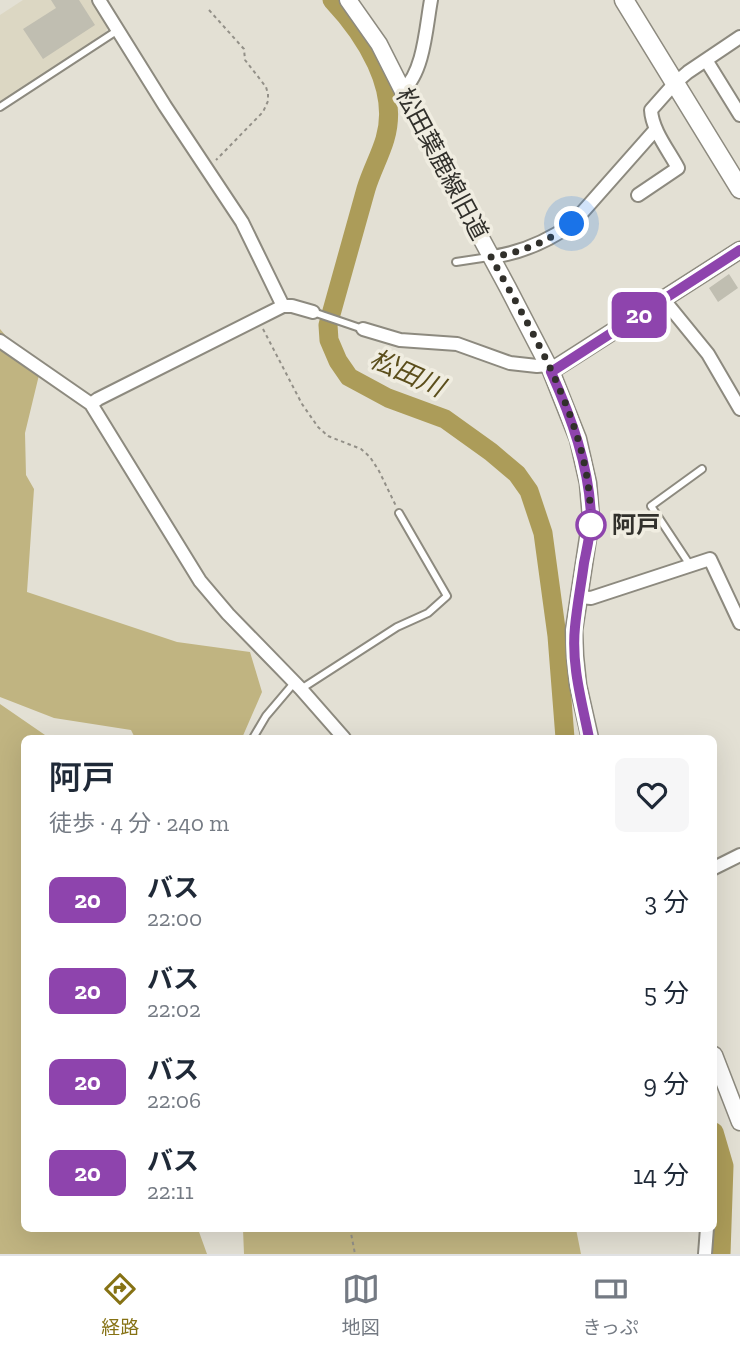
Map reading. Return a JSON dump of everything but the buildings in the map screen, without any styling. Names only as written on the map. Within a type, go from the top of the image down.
[{"type":"main road","points":[[624,0],[740,190]]},
{"type":"street","points":[[99,0],[242,222],[283,306]]},
{"type":"street","name":"松田葉鹿線旧道","points":[[348,0],[379,44],[550,368],[578,439],[589,492],[590,529],[574,630],[578,685],[589,735]]},
{"type":"street","points":[[403,90],[410,84],[418,67],[431,0]]},
{"type":"street","points":[[638,195],[678,168],[656,129],[651,110],[674,84],[740,37]]},
{"type":"street","points":[[706,60],[740,115]]},
{"type":"street","points":[[491,257],[531,247],[555,236],[572,224],[656,129]]},
{"type":"street","points":[[363,329],[400,340],[457,344],[510,363],[550,368],[664,300],[740,250]]},
{"type":"street","points":[[664,300],[708,354],[740,409]]},
{"type":"street","points":[[91,404],[283,306],[313,312]]},
{"type":"street","points":[[0,341],[91,404],[201,581],[341,735]]},
{"type":"street","points":[[579,597],[590,598],[710,559],[740,622]]},
{"type":"street","points":[[717,866],[740,855]]},
{"type":"street","points":[[717,1063],[740,1122]]},
{"type":"street","points":[[705,1254],[707,1232]]},
{"type":"lane","points":[[0,107],[118,30]]},
{"type":"lane","points":[[456,262],[491,257]]},
{"type":"lane","points":[[313,312],[363,329]]},
{"type":"lane","points":[[690,565],[651,506],[702,469]]},
{"type":"lane","points":[[255,735],[266,716],[298,686],[397,627],[428,612],[447,596],[399,513]]},
{"type":"path","points":[[207,167],[263,112],[268,101],[266,87],[245,60],[244,49],[209,10]]},
{"type":"path","points":[[257,318],[318,427],[328,436],[361,449],[370,457],[399,513]]},
{"type":"path","points":[[351,1232],[355,1254]]},
{"type":"shaded area","points":[[23,0],[93,0],[108,24],[106,32],[0,102],[0,15]]},
{"type":"shaded area","points":[[0,329],[39,375],[25,433],[26,475],[34,489],[27,592],[177,642],[250,652],[262,692],[243,735],[134,735],[131,730],[54,718],[0,697]]},
{"type":"shaded area","points":[[0,704],[45,735],[21,735],[21,1232],[199,1232],[207,1254],[0,1254]]},
{"type":"shaded area","points":[[243,1232],[577,1232],[581,1254],[244,1254]]},
{"type":"waterway","name":"松田川","points":[[332,0],[356,29],[377,64],[388,101],[388,120],[385,139],[366,189],[328,325],[329,340],[349,377],[388,398],[445,419],[517,474],[529,491],[543,533],[557,636],[565,735]]},
{"type":"waterway","name":"松田川","points":[[717,1142],[724,1166],[721,1254]]},
{"type":"bus line","name":"20","points":[[588,735],[578,685],[574,630],[589,540],[590,500],[578,439],[551,372],[740,250]]},
{"type":"place","name":"阿戸","points":[[591,525]]},
{"type":"route","points":[[572,224],[555,236],[531,247],[491,257],[551,372],[578,439],[590,500],[590,529],[591,525]]}]
